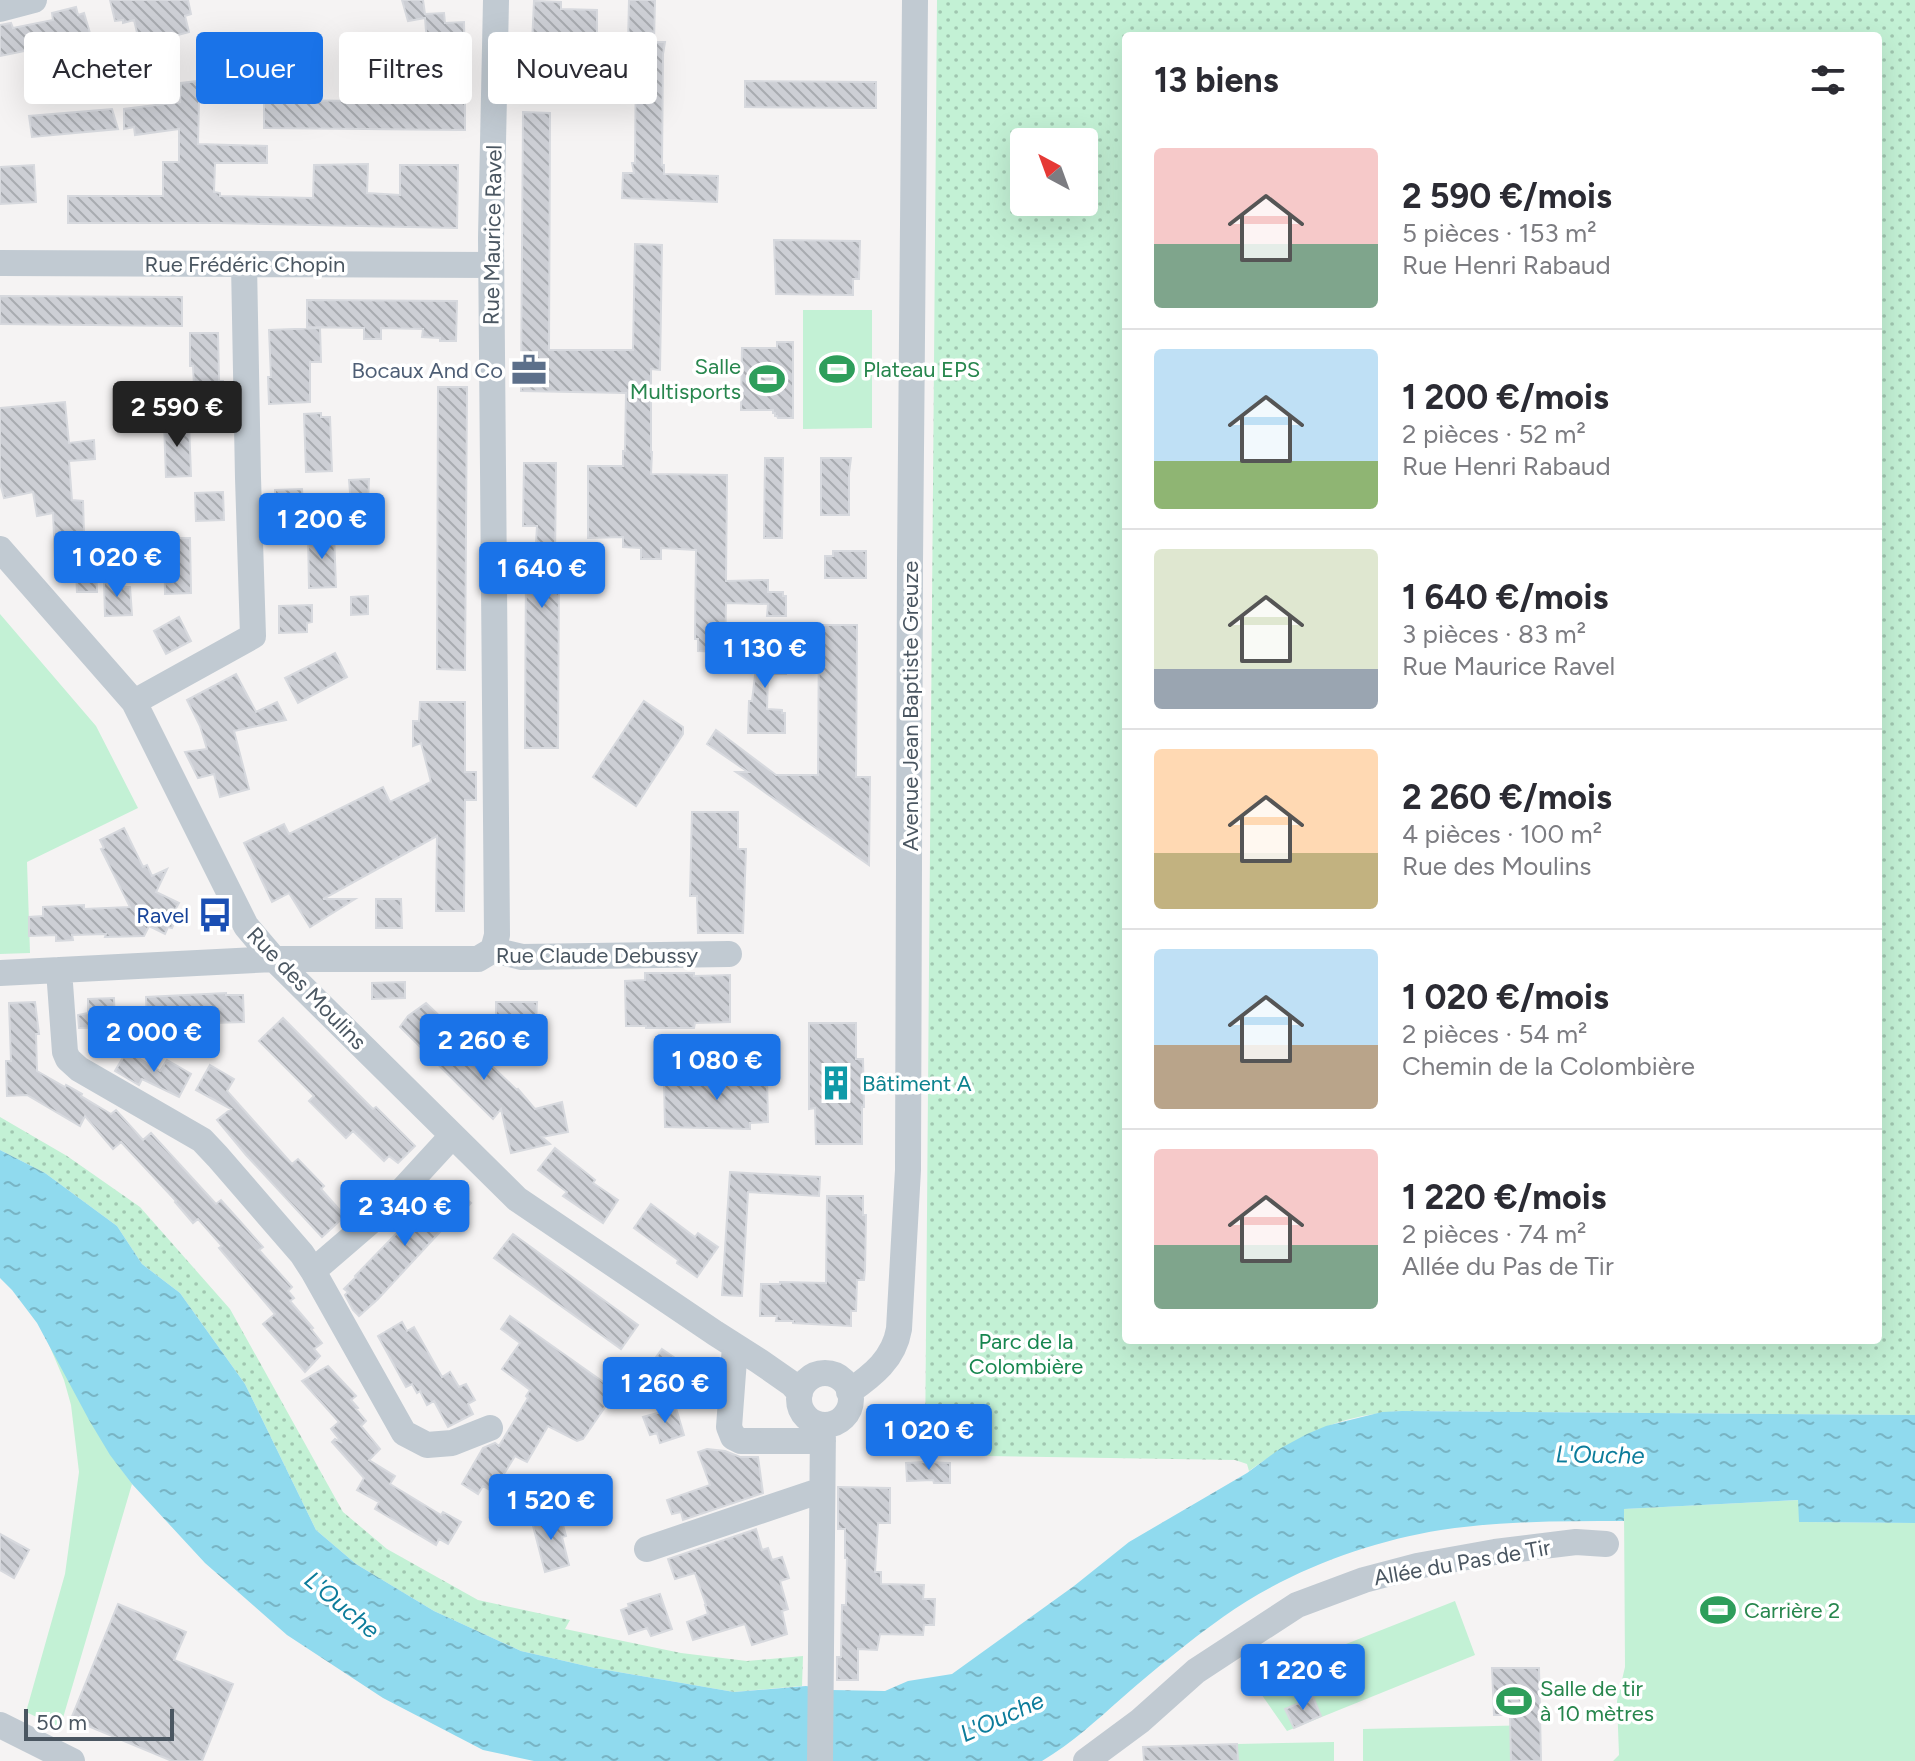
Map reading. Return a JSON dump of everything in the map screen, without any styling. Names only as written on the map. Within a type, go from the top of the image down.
[{"type":"street","points":[[0,9],[34,0]]},
{"type":"street","name":"Rue Maurice Ravel","points":[[493,950],[497,919],[491,265],[496,0]]},
{"type":"street","name":"Avenue Jean Baptiste Greuze","points":[[849,1392],[877,1371],[897,1341],[908,1170],[915,0]]},
{"type":"street","name":"Rue Frédéric Chopin","points":[[0,263],[491,265]]},
{"type":"street","points":[[134,702],[253,636],[244,264]]},
{"type":"street","name":"Rue des Moulins","points":[[0,549],[134,702],[246,926],[274,959],[517,1199],[792,1384],[809,1383]]},
{"type":"street","name":"Rue Claude Debussy","points":[[0,973],[274,959],[478,959],[493,950],[522,957],[729,954]]},
{"type":"street","points":[[59,970],[63,1043],[68,1059],[79,1069],[202,1140],[302,1254],[404,1433],[427,1445],[452,1443],[490,1428]]},
{"type":"street","points":[[313,1271],[384,1210],[452,1136]]},
{"type":"street","points":[[735,1346],[729,1427],[733,1437],[741,1441],[823,1433]]},
{"type":"street","points":[[820,1761],[823,1433],[830,1424],[843,1417],[850,1405],[847,1386],[831,1374],[809,1383],[799,1400],[803,1413],[823,1433]]},
{"type":"street","points":[[647,1549],[822,1490]]},
{"type":"street","name":"Allée du Pas de Tir","points":[[1086,1761],[1140,1721],[1196,1671],[1297,1605],[1364,1580],[1417,1566],[1576,1542],[1606,1544]]},
{"type":"street","points":[[0,1725],[72,1761]]},
{"type":"green space","name":"Parc de la Colombière","points":[[937,0],[1915,0],[1915,1415],[1402,1411],[1339,1422],[1303,1437],[1249,1471],[1247,1464],[1235,1460],[925,1455]]},
{"type":"green space","name":"Plateau EPS","points":[[803,310],[872,310],[872,428],[803,429]]},
{"type":"green space","points":[[0,614],[96,726],[138,808],[27,862],[30,953],[0,954]]},
{"type":"green space","points":[[0,1117],[67,1156],[140,1207],[230,1309],[343,1512],[387,1549],[478,1600],[570,1620],[565,1629],[681,1653],[747,1661],[803,1656],[802,1686],[734,1692],[595,1668],[521,1651],[434,1611],[356,1564],[316,1530],[245,1384],[180,1293],[142,1264],[117,1226],[45,1173],[0,1150]]},
{"type":"green space","points":[[47,1340],[97,1432],[132,1484],[60,1728],[26,1712],[65,1574],[79,1472],[71,1405]]},
{"type":"green space","points":[[1799,1500],[1799,1522],[1915,1523],[1915,1761],[1613,1761],[1619,1755],[1617,1701],[1625,1667],[1624,1509]]},
{"type":"green space","points":[[1455,1601],[1475,1655],[1287,1731],[1252,1681]]},
{"type":"green space","points":[[1540,1725],[1541,1761],[1363,1761],[1363,1729]]},
{"type":"green space","points":[[1334,1742],[1334,1761],[1238,1761],[1237,1744]]},
{"type":"water","name":"L'Ouche","points":[[0,1150],[45,1173],[117,1226],[142,1264],[180,1293],[245,1384],[316,1530],[356,1564],[434,1611],[521,1651],[595,1668],[734,1692],[806,1686],[831,1690],[885,1691],[908,1681],[952,1674],[1129,1542],[1247,1473],[1281,1448],[1326,1426],[1382,1412],[1915,1415],[1915,1523],[1799,1522],[1798,1500],[1624,1509],[1624,1521],[1486,1525],[1441,1530],[1384,1542],[1299,1573],[1247,1601],[1184,1646],[1084,1731],[1042,1761],[534,1761],[483,1750],[383,1698],[287,1635],[205,1563],[132,1484],[89,1420],[37,1323],[0,1278]]},
{"type":"building","points":[[110,0],[188,0],[191,14],[185,16],[189,32],[180,34],[137,32],[134,20],[123,23],[123,20],[115,21]]},
{"type":"building","points":[[402,0],[423,0],[425,14],[444,13],[445,23],[464,22],[464,32],[426,32],[425,18],[408,21]]},
{"type":"building","points":[[629,0],[655,0],[654,32],[628,32]]},
{"type":"building","points":[[534,1],[561,2],[561,9],[597,10],[597,32],[533,32]]},
{"type":"building","points":[[76,7],[78,15],[84,13],[90,32],[24,32],[24,51],[0,56],[0,25],[11,23],[13,28],[53,20],[52,13]]},
{"type":"building","points":[[657,42],[665,42],[664,174],[718,176],[717,202],[622,198],[623,173],[634,173],[632,163],[635,163],[636,104],[657,104]]},
{"type":"building","points":[[196,81],[198,144],[267,146],[267,163],[215,163],[214,192],[220,193],[220,196],[313,198],[314,165],[368,164],[367,193],[400,195],[400,165],[458,165],[457,228],[68,223],[68,196],[163,196],[163,162],[179,162],[179,129],[135,135],[134,127],[124,129],[124,109],[180,104],[181,83]]},
{"type":"building","points":[[745,81],[876,82],[876,108],[745,107]]},
{"type":"building","points":[[323,101],[339,101],[339,104],[465,104],[465,130],[264,128],[264,104],[323,104]]},
{"type":"building","points":[[112,109],[118,129],[32,137],[29,116]]},
{"type":"building","points":[[523,112],[550,113],[549,350],[633,350],[635,244],[662,245],[660,370],[651,369],[651,474],[727,475],[726,581],[768,580],[768,592],[783,592],[786,596],[786,616],[767,616],[768,604],[726,603],[725,652],[698,651],[698,639],[695,639],[696,550],[661,548],[661,559],[641,559],[641,548],[623,547],[623,537],[588,538],[588,466],[623,466],[626,393],[521,391]]},
{"type":"building","points":[[34,165],[36,202],[0,204],[0,167]]},
{"type":"building","points":[[774,240],[860,241],[859,279],[853,279],[853,295],[776,294]]},
{"type":"building","points":[[0,296],[182,297],[182,326],[0,324]]},
{"type":"building","points":[[307,300],[457,301],[456,341],[422,337],[423,329],[381,328],[381,339],[364,339],[364,328],[307,327]]},
{"type":"building","points":[[320,328],[321,362],[310,362],[310,402],[269,404],[269,330]]},
{"type":"building","points":[[190,333],[218,333],[219,381],[223,381],[224,406],[195,406]]},
{"type":"building","name":"Salle Multisports","points":[[777,342],[793,342],[793,418],[778,418],[773,410],[741,410],[742,348],[777,348]]},
{"type":"building","points":[[438,387],[467,387],[465,670],[437,669]]},
{"type":"building","points":[[65,402],[69,443],[94,440],[95,459],[69,461],[72,500],[83,501],[85,566],[96,566],[97,592],[77,592],[76,572],[69,572],[69,561],[55,558],[53,513],[37,516],[33,492],[4,498],[0,483],[0,408]]},
{"type":"building","points":[[321,413],[321,417],[330,417],[332,471],[306,472],[304,414]]},
{"type":"building","points":[[164,422],[189,422],[191,476],[166,477]]},
{"type":"building","points":[[765,458],[783,458],[782,538],[764,538]]},
{"type":"building","points":[[821,458],[851,458],[849,515],[821,515]]},
{"type":"building","points":[[524,463],[556,463],[558,748],[525,748],[526,561],[535,561],[537,526],[523,526]]},
{"type":"building","points":[[369,479],[368,503],[351,504],[349,480]]},
{"type":"building","points":[[302,489],[304,515],[275,516],[275,490]]},
{"type":"building","points":[[223,492],[224,520],[196,521],[195,493]]},
{"type":"building","points":[[334,533],[336,587],[309,588],[308,534]]},
{"type":"building","points":[[164,538],[190,538],[191,593],[165,594]]},
{"type":"building","points":[[833,551],[866,551],[866,578],[825,578],[825,556],[833,556]]},
{"type":"building","points":[[121,580],[121,587],[130,587],[132,615],[105,616],[104,581]]},
{"type":"building","points":[[368,596],[368,614],[351,615],[351,597]]},
{"type":"building","points":[[312,605],[312,622],[307,623],[307,632],[279,633],[279,606]]},
{"type":"building","points":[[179,617],[191,641],[166,654],[154,631]]},
{"type":"building","points":[[819,625],[857,625],[856,777],[870,777],[869,865],[736,772],[748,772],[707,744],[716,730],[776,775],[818,775]]},
{"type":"building","points":[[749,639],[768,639],[768,654],[786,655],[786,674],[768,674],[767,709],[785,713],[785,733],[748,733],[749,701],[752,701],[756,667],[767,668],[767,663],[749,663]]},
{"type":"building","points":[[335,653],[347,677],[298,703],[285,678]]},
{"type":"building","points":[[236,674],[256,712],[277,702],[286,720],[234,731],[249,789],[220,797],[214,774],[198,778],[185,752],[207,749],[187,700]]},
{"type":"building","points":[[644,701],[683,727],[683,734],[636,806],[593,777]]},
{"type":"building","points":[[420,702],[465,702],[465,772],[476,772],[476,800],[465,800],[464,911],[436,911],[437,836],[323,899],[355,899],[310,927],[289,893],[272,902],[244,843],[284,824],[289,834],[383,787],[390,802],[431,782],[421,743],[413,746],[413,721],[419,721]]},
{"type":"building","points":[[692,812],[738,812],[738,849],[746,849],[743,933],[698,933],[697,896],[690,896]]},
{"type":"building","points":[[124,828],[143,867],[147,865],[152,876],[167,869],[156,892],[179,903],[175,910],[179,912],[172,928],[168,927],[165,934],[149,926],[144,936],[72,935],[73,940],[56,941],[56,935],[29,936],[29,917],[43,916],[43,907],[130,907],[101,849],[104,848],[100,840]]},
{"type":"building","points":[[376,899],[401,899],[402,928],[376,928]]},
{"type":"building","points":[[645,973],[730,975],[730,1022],[695,1023],[694,1028],[626,1026],[625,981],[645,980]]},
{"type":"building","points":[[405,982],[405,998],[372,999],[372,983]]},
{"type":"building","points":[[243,995],[244,1022],[147,1025],[146,997]]},
{"type":"building","points":[[114,998],[115,1027],[79,1028],[78,1015],[88,1013],[88,999]]},
{"type":"building","points":[[35,1002],[39,1034],[36,1034],[37,1071],[82,1094],[111,1114],[116,1110],[143,1140],[151,1133],[216,1204],[221,1200],[263,1247],[259,1250],[292,1287],[288,1291],[294,1298],[290,1301],[322,1343],[314,1349],[320,1356],[305,1372],[263,1324],[275,1314],[219,1248],[222,1246],[198,1219],[193,1223],[121,1142],[113,1149],[85,1116],[80,1126],[27,1095],[7,1096],[6,1061],[11,1061],[9,1003]]},
{"type":"building","points":[[496,1002],[537,1002],[536,1022],[496,1022]]},
{"type":"building","points":[[426,1003],[518,1089],[535,1109],[562,1102],[568,1132],[542,1137],[550,1144],[511,1153],[501,1109],[493,1119],[400,1027],[408,1016]]},
{"type":"building","points":[[283,1018],[373,1109],[376,1107],[415,1146],[398,1163],[389,1156],[384,1161],[353,1131],[346,1138],[309,1101],[314,1096],[259,1041]]},
{"type":"building","name":"Bâtiment A","points":[[809,1023],[856,1023],[856,1059],[863,1059],[862,1144],[816,1144],[815,1108],[809,1109]]},
{"type":"building","points":[[127,1051],[160,1071],[167,1060],[191,1074],[179,1097],[142,1079],[139,1085],[115,1071]]},
{"type":"building","points":[[210,1065],[234,1079],[227,1091],[292,1164],[298,1159],[324,1186],[321,1189],[345,1216],[322,1237],[217,1120],[231,1109],[196,1090]]},
{"type":"building","points":[[702,1076],[767,1077],[768,1122],[750,1123],[750,1129],[665,1127],[664,1081],[702,1081]]},
{"type":"building","points":[[555,1148],[595,1180],[593,1183],[618,1200],[603,1223],[563,1196],[567,1192],[538,1170]]},
{"type":"building","points":[[730,1172],[820,1177],[819,1196],[748,1192],[742,1296],[722,1295]]},
{"type":"building","points":[[450,1182],[471,1203],[359,1316],[344,1289]]},
{"type":"building","points":[[827,1196],[863,1196],[863,1215],[866,1215],[865,1270],[864,1280],[857,1280],[856,1311],[851,1311],[851,1326],[793,1323],[776,1321],[777,1316],[760,1316],[761,1284],[826,1283]]},
{"type":"building","points":[[651,1204],[695,1237],[698,1233],[718,1247],[697,1277],[634,1228]]},
{"type":"building","points":[[513,1234],[638,1325],[621,1349],[494,1258]]},
{"type":"building","points":[[510,1316],[616,1391],[583,1439],[577,1441],[548,1426],[527,1462],[515,1456],[493,1492],[483,1486],[478,1494],[462,1484],[483,1448],[495,1443],[499,1446],[530,1390],[502,1369],[520,1343],[501,1329]]},
{"type":"building","points":[[402,1322],[407,1331],[414,1327],[442,1377],[450,1372],[459,1387],[466,1384],[475,1400],[468,1404],[473,1414],[448,1427],[434,1401],[427,1405],[420,1391],[417,1393],[412,1384],[406,1387],[378,1336]]},
{"type":"building","points":[[662,1349],[694,1371],[680,1393],[646,1371]]},
{"type":"building","points":[[328,1366],[356,1396],[351,1400],[366,1421],[361,1426],[380,1449],[369,1460],[395,1476],[390,1484],[441,1515],[443,1512],[461,1522],[448,1544],[439,1539],[436,1545],[375,1509],[379,1502],[357,1490],[364,1478],[332,1442],[335,1439],[342,1443],[331,1429],[339,1422],[302,1381]]},
{"type":"building","points":[[676,1408],[684,1435],[660,1443],[657,1433],[650,1435],[643,1417]]},
{"type":"building","points":[[707,1449],[740,1457],[758,1457],[763,1493],[683,1520],[681,1512],[672,1514],[667,1500],[710,1485],[698,1452]]},
{"type":"building","points":[[906,1463],[950,1463],[950,1483],[907,1481]]},
{"type":"building","points":[[838,1487],[890,1488],[890,1523],[878,1523],[875,1572],[881,1572],[881,1584],[924,1585],[923,1599],[935,1599],[934,1625],[924,1625],[923,1635],[880,1634],[877,1650],[858,1649],[858,1680],[837,1680],[837,1657],[841,1657],[842,1605],[846,1605],[847,1558],[845,1529],[838,1529]]},
{"type":"building","points":[[560,1514],[569,1565],[545,1572],[532,1522]]},
{"type":"building","points":[[756,1529],[762,1550],[768,1548],[772,1560],[782,1557],[789,1578],[780,1581],[788,1609],[782,1611],[787,1634],[752,1645],[745,1624],[693,1640],[687,1622],[708,1614],[706,1605],[695,1573],[675,1579],[668,1559]]},
{"type":"building","points":[[0,1534],[29,1550],[14,1578],[0,1570]]},
{"type":"building","points":[[660,1594],[672,1629],[651,1636],[647,1628],[629,1634],[621,1610],[629,1607],[628,1604]]},
{"type":"building","points":[[118,1604],[186,1632],[174,1660],[233,1684],[202,1761],[172,1761],[71,1719]]},
{"type":"building","points":[[1492,1668],[1539,1668],[1541,1761],[1511,1761],[1510,1715],[1494,1715]]},
{"type":"building","points":[[1313,1697],[1321,1716],[1294,1728],[1285,1709]]},
{"type":"building","points":[[1237,1744],[1238,1761],[1144,1761],[1143,1747]]},
{"type":"place","name":"Plateau EPS","points":[[837,369]]},
{"type":"place","name":"Bocaux And Co","points":[[529,370]]},
{"type":"place","name":"Salle Multisports","points":[[767,379]]},
{"type":"place","name":"Ravel","points":[[215,915]]},
{"type":"place","name":"Bâtiment A","points":[[836,1083]]},
{"type":"place","name":"Carrière 2","points":[[1718,1610]]},
{"type":"place","name":"Salle de tir à 10 mètres","points":[[1514,1701]]}]
